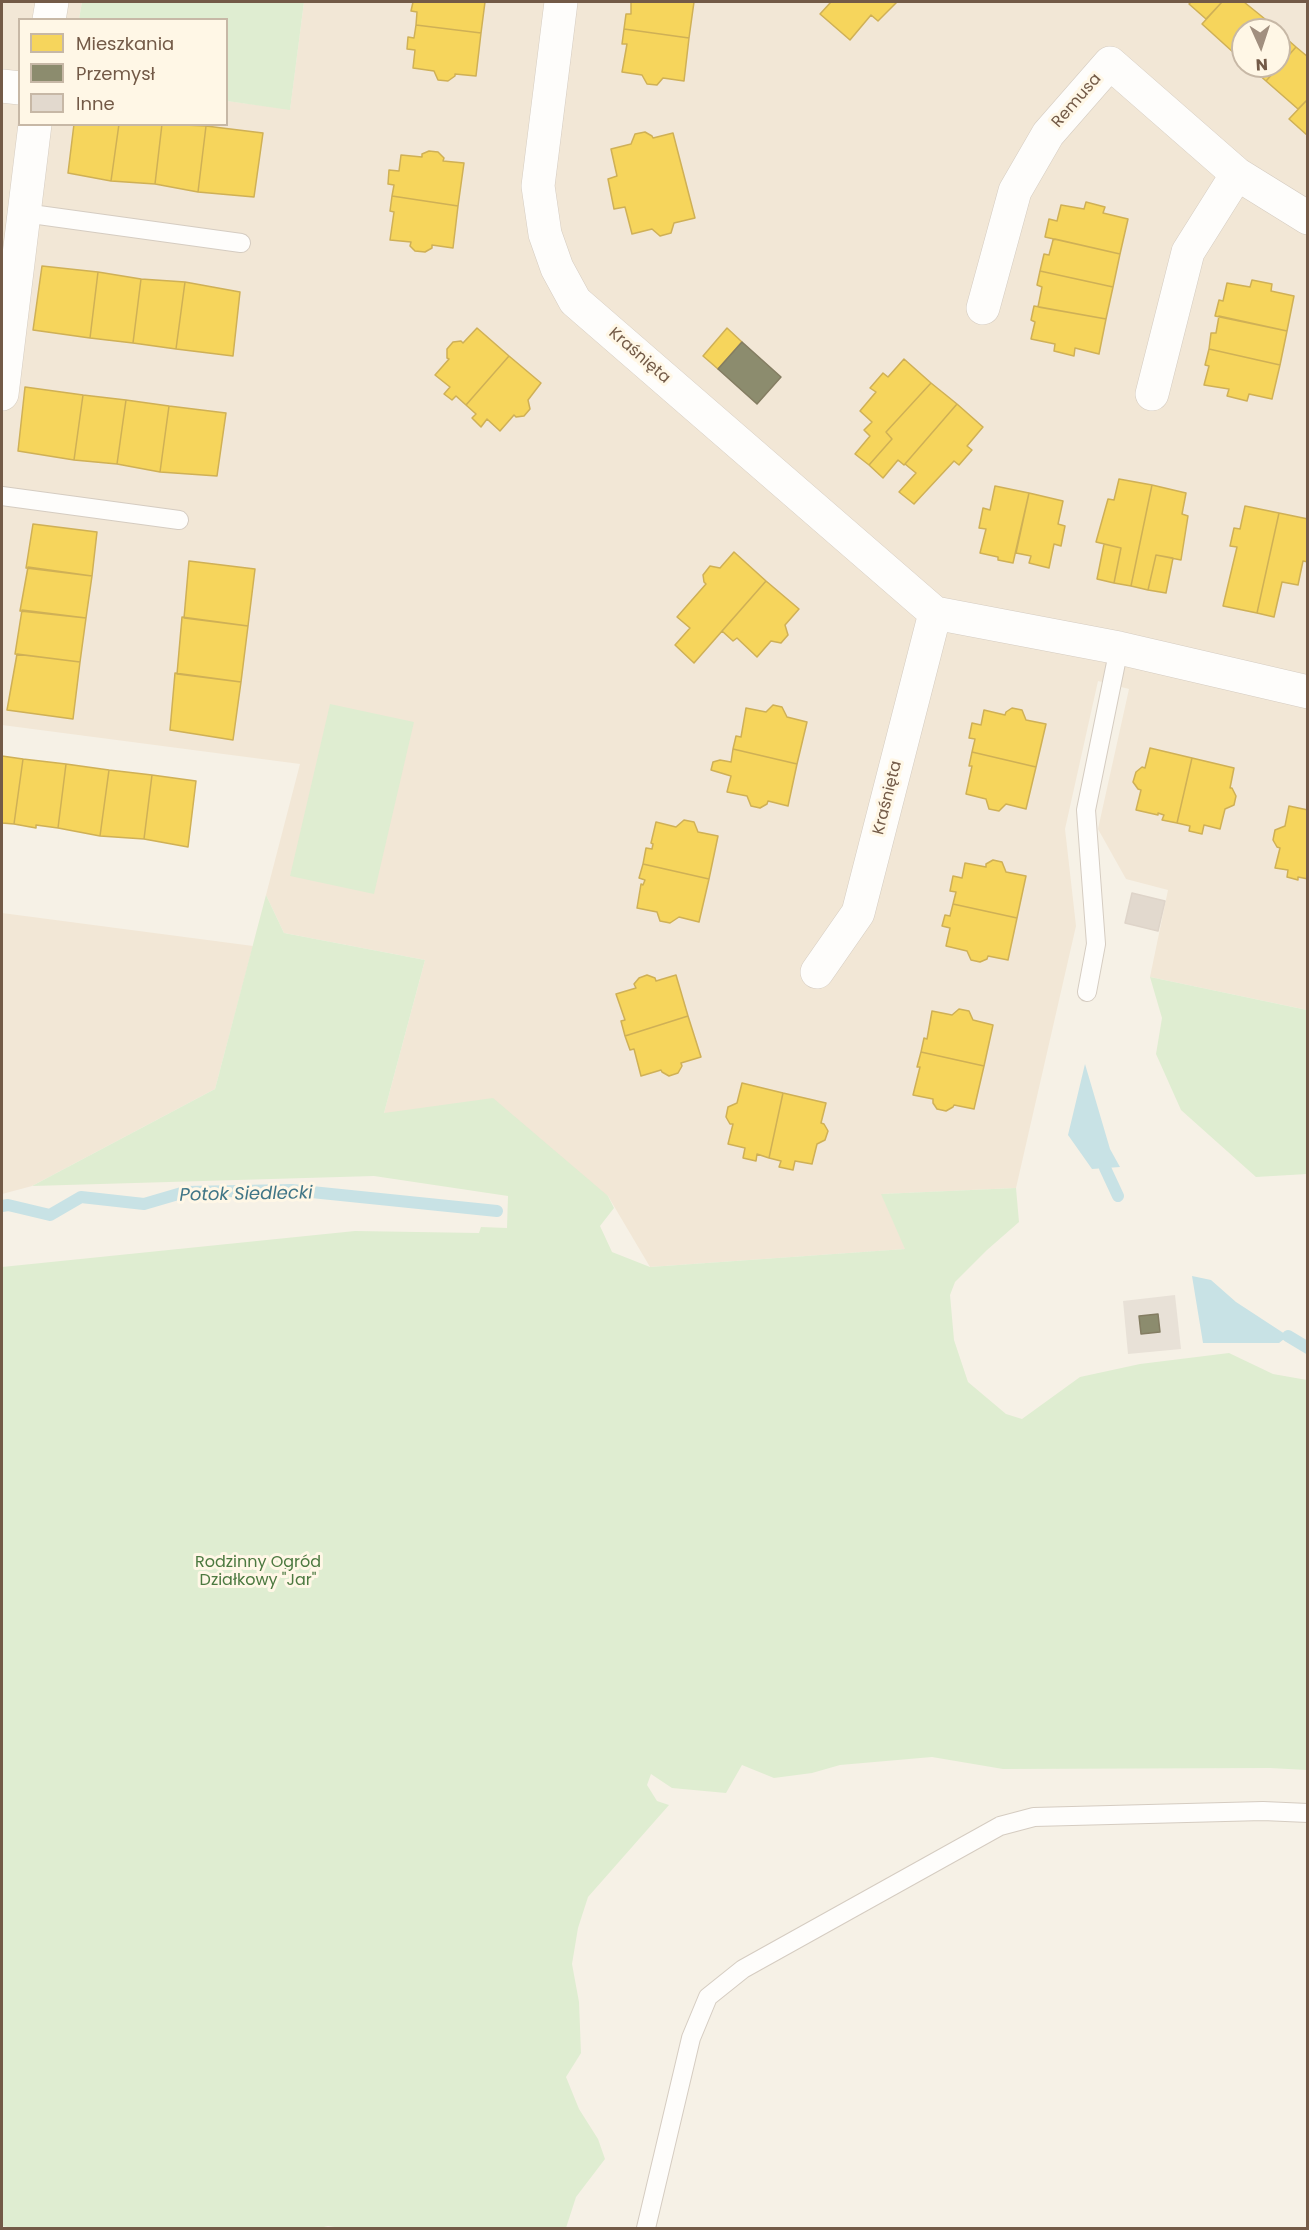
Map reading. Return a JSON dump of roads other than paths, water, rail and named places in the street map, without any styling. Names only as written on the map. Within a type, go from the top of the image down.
[{"type":"street","points":[[49,18],[52,2]]},
{"type":"street","name":"Kraśnięta","points":[[561,2],[538,186],[545,234],[557,268],[575,301],[935,613],[858,913],[817,972]]},
{"type":"street","name":"Remusa","points":[[982,308],[1015,191],[1048,134],[1110,63],[1237,174],[1308,218]]},
{"type":"street","points":[[2,86],[18,88]]},
{"type":"street","points":[[2,394],[35,126]]},
{"type":"street","points":[[1152,394],[1188,252],[1237,174]]},
{"type":"street","points":[[935,613],[1119,648],[1308,692]]},
{"type":"lane","points":[[24,213],[241,243]]},
{"type":"lane","points":[[2,496],[179,520]]},
{"type":"lane","points":[[1086,992],[1096,944],[1086,810],[1119,648]]},
{"type":"lane","points":[[646,2229],[691,2038],[708,1997],[743,1969],[1000,1827],[1034,1817],[1263,1811],[1308,1813]]},
{"type":"water","points":[[1085,1064],[1110,1149],[1120,1167],[1092,1169],[1068,1135]]},
{"type":"water","points":[[1192,1276],[1211,1280],[1236,1302],[1288,1336],[1279,1343],[1203,1343]]},
{"type":"waterway","name":"Potok Siedlecki","points":[[1105,1168],[1118,1196]]},
{"type":"waterway","name":"Potok Siedlecki","points":[[2,1206],[8,1205],[50,1215],[81,1197],[144,1204],[185,1192],[292,1190],[497,1211]]},
{"type":"waterway","points":[[1288,1336],[1308,1348]]},
{"type":"park label","name":"Rodzinny Ogród Działkowy \"Jar\"","points":[[258,1572]]}]
